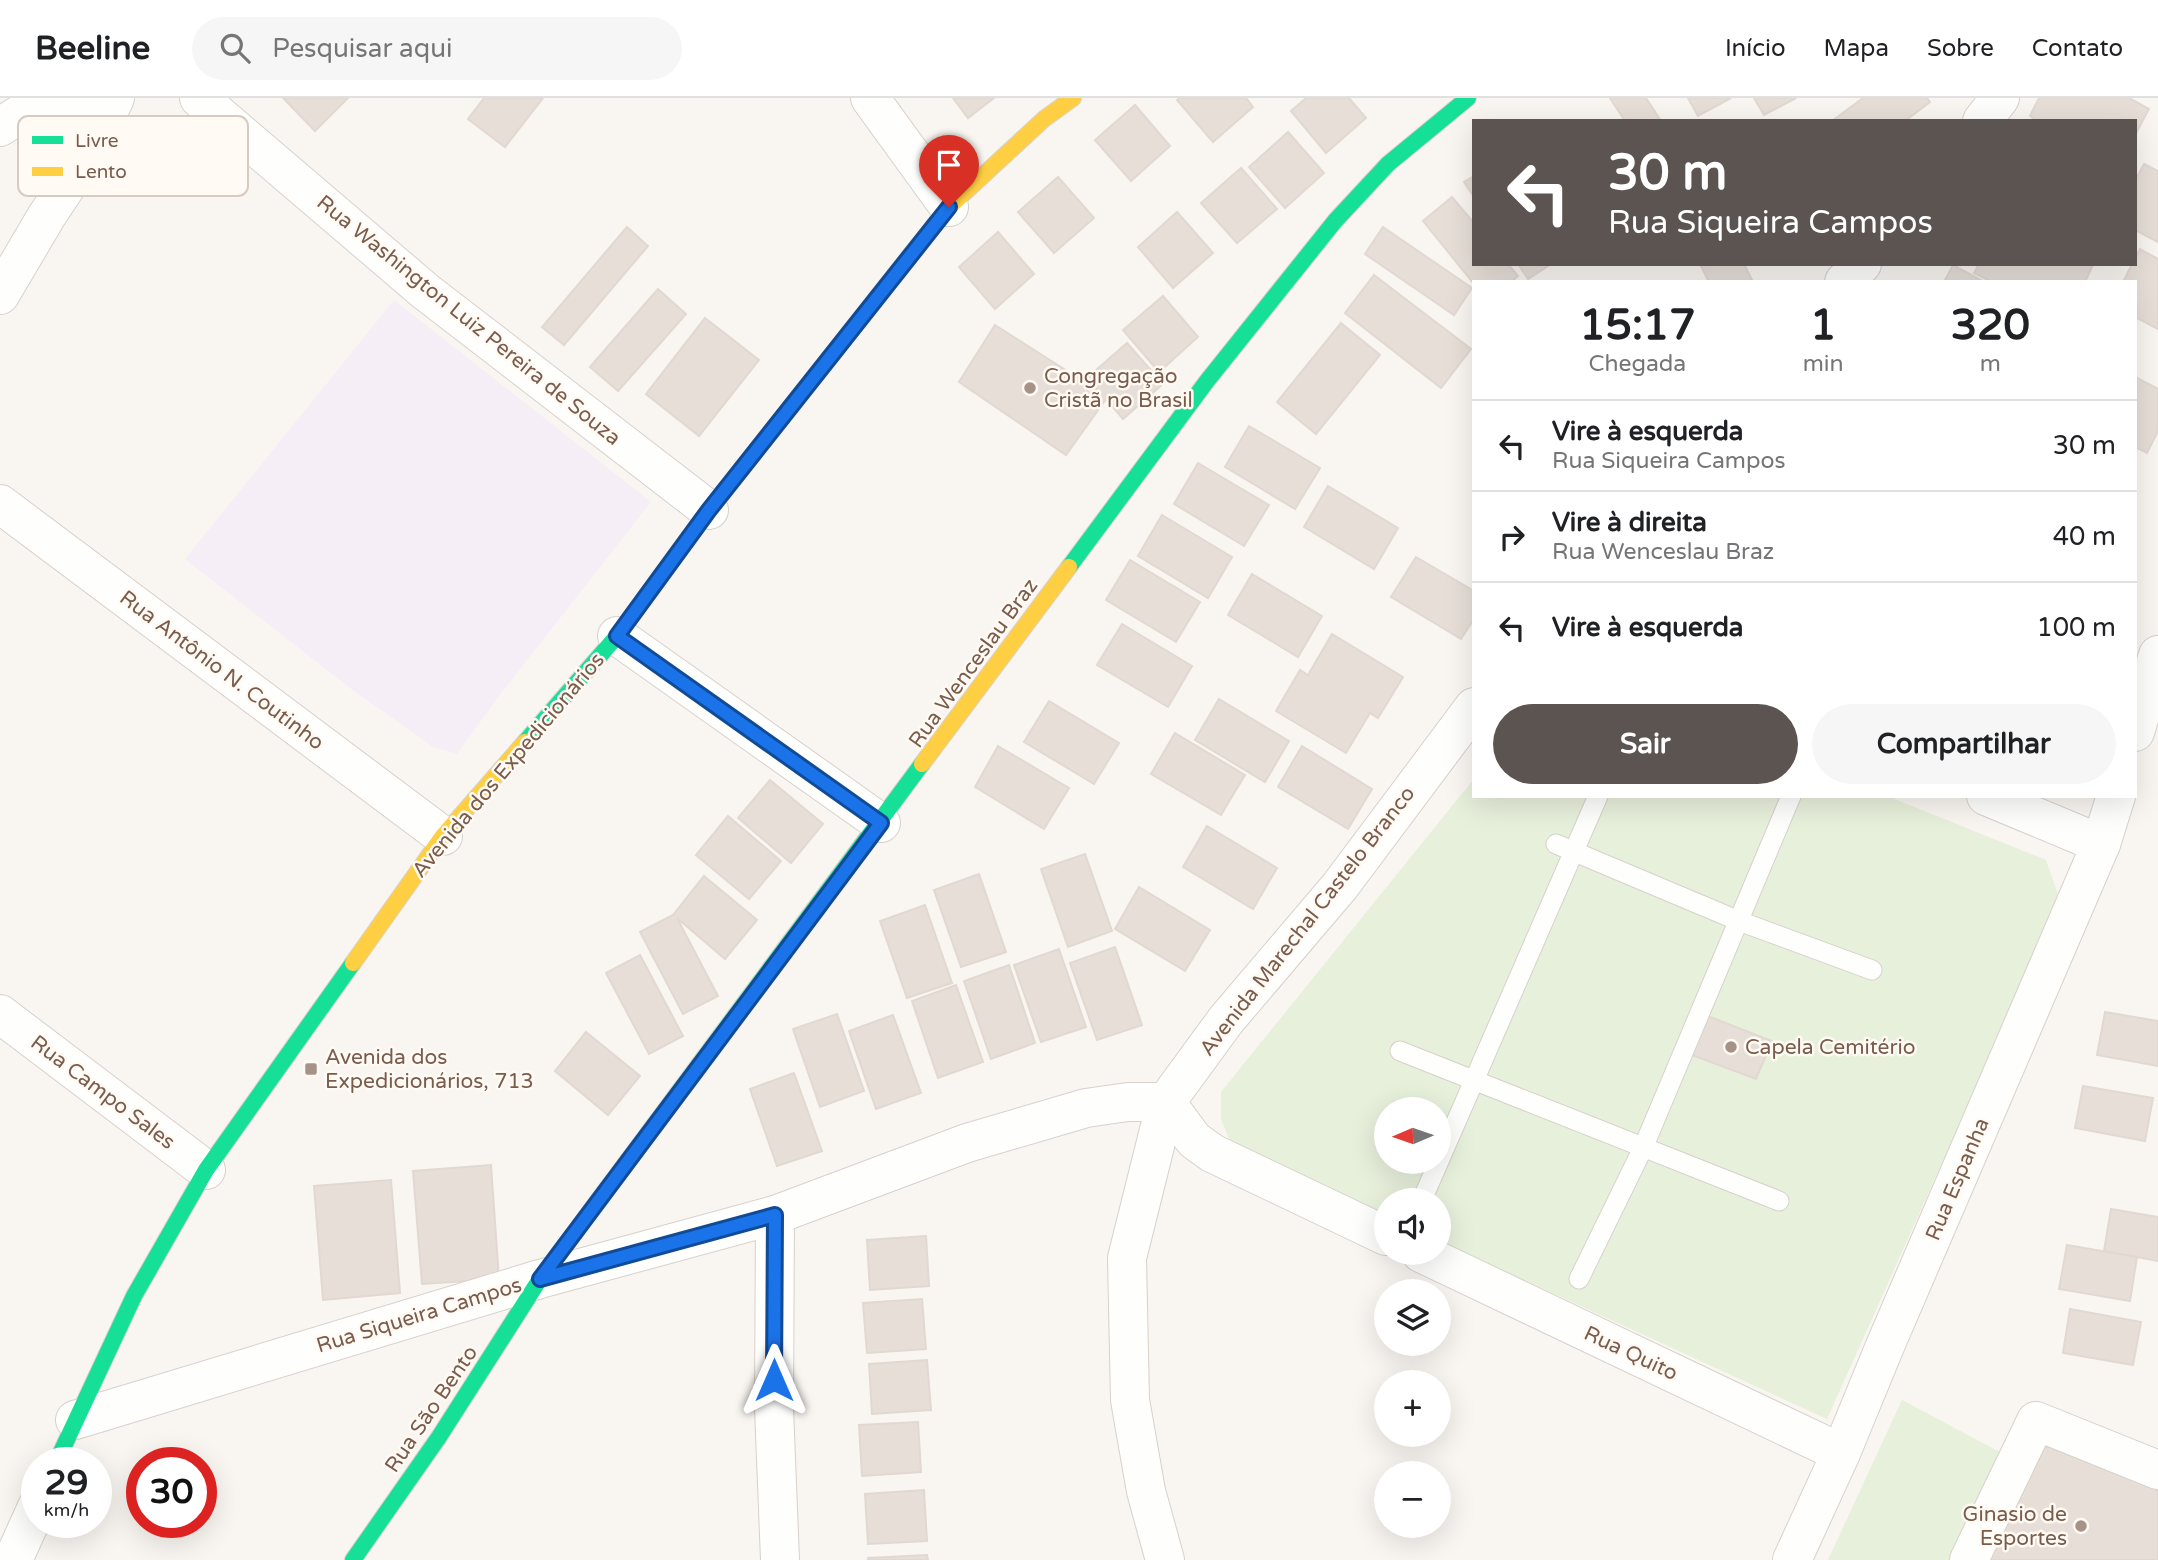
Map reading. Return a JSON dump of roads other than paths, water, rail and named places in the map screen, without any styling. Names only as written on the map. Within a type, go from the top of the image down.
[{"type":"street","points":[[0,127],[33,106],[81,98]]},
{"type":"street","points":[[106,116],[115,98]]},
{"type":"street","name":"Rua Washington Luiz Pereira de Souza","points":[[199,98],[220,116]]},
{"type":"street","points":[[870,98],[949,207]]},
{"type":"street","name":"Avenida dos Expedicionários","points":[[63,1447],[134,1296],[206,1170],[443,836],[617,636],[709,510],[949,207],[1044,119],[1073,98]]},
{"type":"street","name":"Rua Wenceslau Braz","points":[[540,1279],[1207,381],[1335,221],[1388,164],[1468,98]]},
{"type":"street","points":[[1984,119],[2000,98]]},
{"type":"street","name":"Rua Washington Luiz Pereira de Souza","points":[[248,140],[425,290],[709,510]]},
{"type":"street","points":[[4,270],[57,196]]},
{"type":"street","points":[[1846,280],[1860,266]]},
{"type":"street","name":"Rua Antônio N. Coutinho","points":[[0,504],[443,836]]},
{"type":"street","points":[[617,636],[881,823]]},
{"type":"street","points":[[2137,725],[2158,655]]},
{"type":"street","name":"Avenida Marechal Castelo Branco","points":[[1166,1102],[1226,1020],[1340,886],[1472,710]]},
{"type":"street","points":[[1991,798],[2102,844]]},
{"type":"street","name":"Rua Espanha","points":[[1792,1560],[2102,844],[2115,798]]},
{"type":"street","name":"Rua Campo Sales","points":[[0,1014],[206,1170]]},
{"type":"street","name":"Rua Siqueira Campos","points":[[75,1420],[540,1279],[775,1215],[967,1143],[1033,1123],[1086,1108],[1128,1102],[1166,1102]]},
{"type":"street","points":[[1166,1102],[1194,1140],[1212,1153],[1374,1230]]},
{"type":"street","points":[[1165,1560],[1146,1491],[1130,1399],[1127,1258],[1166,1102]]},
{"type":"street","points":[[775,1215],[774,1408],[780,1560]]},
{"type":"street","name":"Rua Quito","points":[[1446,1265],[1841,1452]]},
{"type":"street","name":"Rua São Bento","points":[[353,1560],[439,1437],[540,1279]]},
{"type":"street","points":[[1969,1560],[2036,1420],[2158,1470]]},
{"type":"street","points":[[13,1560],[23,1538]]},
{"type":"lane","points":[[1427,1188],[1474,1080],[1565,847],[1597,798]]},
{"type":"lane","points":[[1579,1279],[1643,1148],[1790,798]]},
{"type":"lane","points":[[1565,847],[1739,921],[1872,970]]},
{"type":"lane","points":[[1399,1051],[1779,1201]]},
{"type":"place","name":"Congregação Cristã no Brasil","points":[[1030,388]]},
{"type":"place","name":"Capela Cemitério","points":[[1731,1047]]},
{"type":"place","name":"Avenida dos Expedicionários, 713","points":[[311,1069]]},
{"type":"place","name":"Ginasio de Esportes","points":[[2081,1526]]}]
